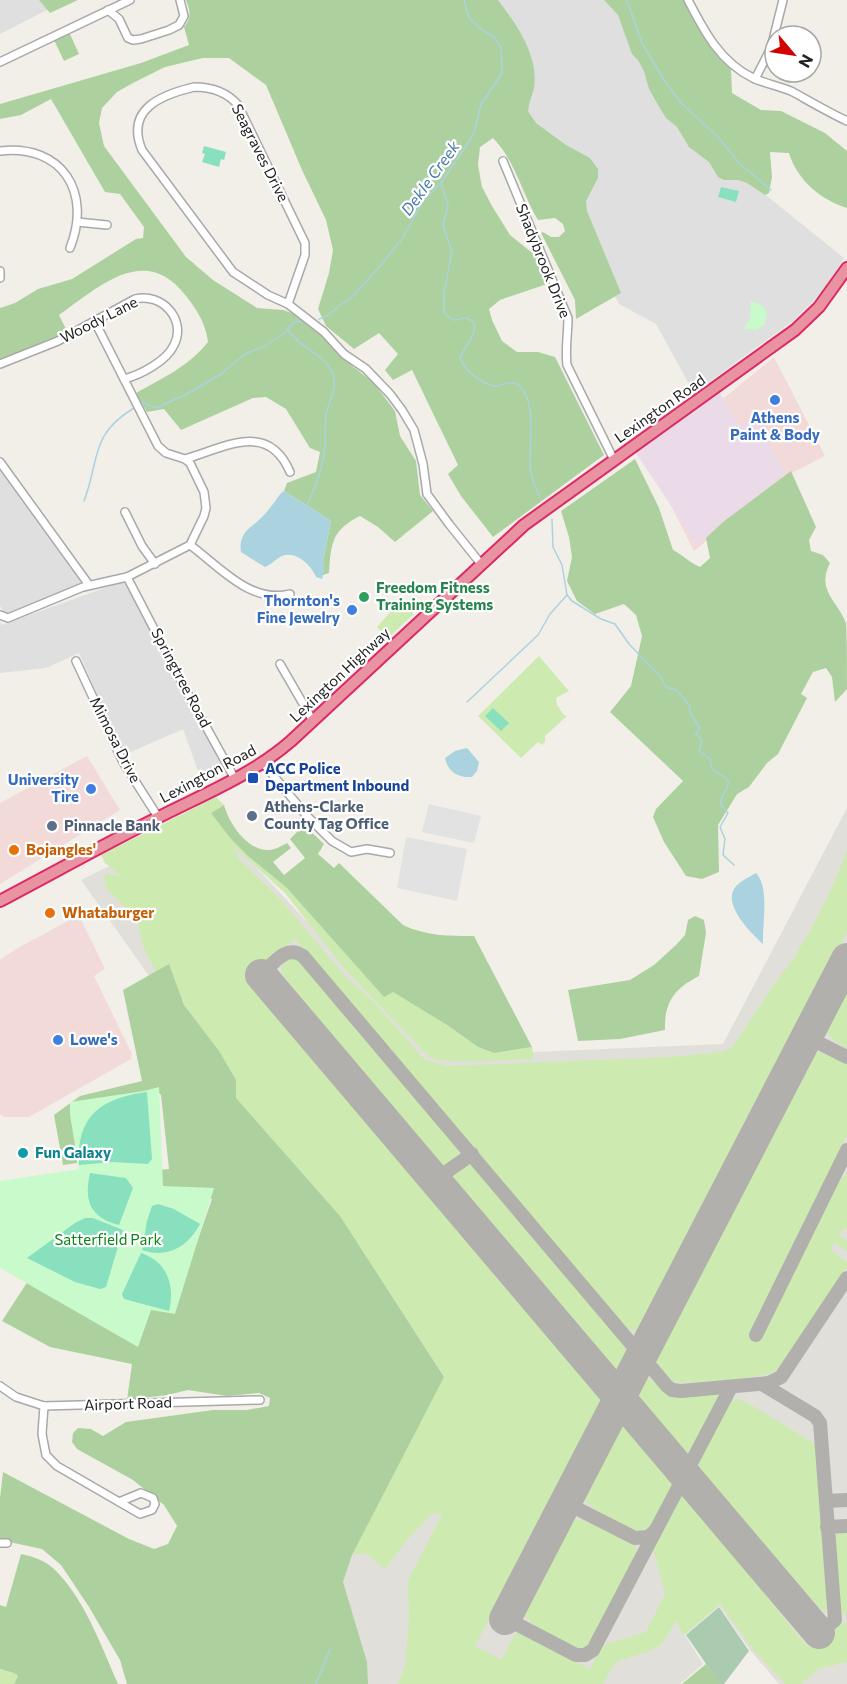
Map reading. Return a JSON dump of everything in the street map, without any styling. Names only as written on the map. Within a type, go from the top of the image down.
[{"type":"highway","name":"Lexington Road","points":[[481,564],[548,506],[795,330],[819,307],[847,268]]},
{"type":"highway","name":"Lexington Highway","points":[[267,760],[313,721],[481,564]]},
{"type":"highway","name":"Lexington Road","points":[[0,901],[235,779],[267,760]]},
{"type":"street","points":[[0,62],[130,0]]},
{"type":"street","points":[[108,10],[119,19],[128,38],[141,39],[179,25],[184,16],[180,0]]},
{"type":"street","points":[[688,0],[720,53],[755,79],[793,92],[847,121]]},
{"type":"street","points":[[755,79],[771,48],[783,0]]},
{"type":"street","name":"Seagraves Drive","points":[[288,304],[305,255],[305,243],[238,105],[232,98],[203,87],[185,89],[154,101],[146,109],[136,129],[142,150],[154,169],[233,272],[268,295],[288,304],[324,332],[344,354],[366,369],[390,394],[414,429],[423,464],[427,494],[481,564]]},
{"type":"street","points":[[0,151],[33,153],[55,163],[64,171],[73,184],[76,199],[77,222],[70,248]]},
{"type":"street","name":"Shadybrook Drive","points":[[503,161],[568,318],[567,365],[614,460]]},
{"type":"street","points":[[77,222],[107,225]]},
{"type":"street","points":[[0,271],[0,278]]},
{"type":"street","name":"Woody Lane","points":[[0,364],[58,341],[135,299],[145,297],[156,300],[173,315],[178,335],[174,347],[169,354],[124,379]]},
{"type":"street","points":[[0,615],[8,618],[89,585],[128,577],[190,545],[202,521],[206,508],[201,485],[190,463],[166,453],[158,446],[95,322]]},
{"type":"street","points":[[185,459],[227,444],[250,441],[276,450],[284,458],[290,472]]},
{"type":"street","points":[[0,462],[89,585]]},
{"type":"street","points":[[125,512],[142,546],[155,564]]},
{"type":"street","points":[[190,545],[251,590],[265,594],[290,594]]},
{"type":"street","name":"Springtree Road","points":[[128,577],[235,779]]},
{"type":"street","name":"Mimosa Drive","points":[[76,662],[123,762],[158,817]]},
{"type":"street","points":[[280,664],[313,721]]},
{"type":"street","points":[[267,760],[306,815],[332,841],[351,852],[367,849],[390,853]]},
{"type":"street","name":"Airport Road","points":[[0,1386],[16,1398],[44,1406],[260,1400]]},
{"type":"street","points":[[44,1406],[42,1434],[46,1455],[57,1466],[119,1502],[140,1514],[152,1510],[154,1504],[153,1498],[141,1493],[119,1502]]},
{"type":"shaded area","points":[[0,0],[46,0],[47,10],[0,34]]},
{"type":"shaded area","points":[[485,0],[630,0],[700,150],[767,196],[844,258],[821,293],[793,321],[694,393],[656,324],[619,304],[526,128]]},
{"type":"shaded area","points":[[774,357],[825,456],[784,477],[694,551],[648,460]]},
{"type":"shaded area","points":[[720,393],[739,426],[754,419],[786,473],[697,545],[636,453]]},
{"type":"shaded area","points":[[0,470],[81,583],[5,614],[0,606]]},
{"type":"shaded area","points":[[124,581],[226,772],[203,785],[183,729],[124,755],[79,653],[46,668],[0,673],[0,622],[2,625]]},
{"type":"shaded area","points":[[87,756],[120,810],[0,884],[0,803]]},
{"type":"shaded area","points":[[429,804],[481,816],[474,843],[422,832]]},
{"type":"shaded area","points":[[847,808],[847,1684],[779,1684],[750,1650],[719,1606],[685,1635],[703,1664],[680,1684],[351,1684],[336,1572],[434,1377],[81,880],[209,817],[433,1056],[723,1044]]},
{"type":"shaded area","points":[[406,837],[467,849],[457,901],[397,888]]},
{"type":"shaded area","points":[[79,915],[105,969],[94,976],[132,1054],[131,1059],[29,1117],[4,1117],[0,1114],[0,960]]},
{"type":"green space","points":[[39,0],[78,0],[50,13]]},
{"type":"green space","points":[[186,0],[498,0],[519,30],[530,52],[535,76],[528,111],[536,123],[566,145],[590,158],[598,169],[598,178],[586,201],[587,211],[621,293],[576,319],[575,300],[541,233],[559,237],[565,231],[563,224],[555,218],[538,220],[507,156],[493,138],[480,147],[478,165],[482,187],[510,235],[541,260],[550,283],[500,300],[489,309],[492,320],[502,341],[517,352],[538,352],[555,357],[604,455],[493,537],[461,496],[448,474],[458,465],[412,370],[393,380],[385,370],[398,354],[379,333],[354,349],[326,326],[318,309],[333,250],[326,220],[266,85],[229,58],[203,58],[165,67],[117,92],[102,108],[99,123],[104,146],[186,257],[213,280],[257,308],[283,310],[295,314],[373,382],[395,411],[400,436],[416,461],[420,495],[433,511],[395,542],[378,527],[360,516],[351,521],[338,532],[332,545],[329,573],[323,575],[331,521],[284,491],[287,483],[316,472],[320,452],[310,448],[286,409],[266,397],[253,398],[181,430],[164,409],[147,412],[136,393],[184,365],[208,342],[200,318],[186,296],[170,280],[154,272],[138,271],[106,282],[59,315],[67,331],[46,343],[0,361],[0,308],[15,303],[38,289],[72,279],[136,239],[143,238],[144,227],[120,194],[105,192],[51,99],[21,115],[0,119],[0,104],[141,63],[189,45],[184,27],[190,14]]},
{"type":"green space","points":[[604,0],[684,0],[699,28],[731,69],[732,93],[761,110],[781,111],[825,133],[847,151],[847,208],[828,200],[811,188],[798,172],[789,153],[770,152],[772,177],[769,193],[765,195],[747,183],[718,177],[709,162],[689,147],[677,127],[666,118],[649,89],[644,71],[632,54],[618,15]]},
{"type":"green space","points":[[69,32],[79,54],[64,61],[54,40]]},
{"type":"green space","points":[[204,146],[226,152],[219,167],[202,162],[205,154],[202,153]]},
{"type":"green space","points":[[721,187],[739,191],[736,202],[718,197]]},
{"type":"green space","points":[[751,301],[761,305],[767,312],[765,324],[757,330],[743,329],[750,319]]},
{"type":"green space","points":[[635,459],[659,508],[673,550],[700,567],[710,558],[706,538],[723,522],[791,471],[816,527],[809,540],[811,551],[823,555],[830,563],[825,581],[829,594],[846,623],[847,689],[835,702],[832,677],[826,668],[813,672],[801,694],[807,698],[778,754],[767,763],[749,787],[737,794],[718,825],[719,872],[702,879],[686,876],[664,842],[653,817],[656,809],[683,781],[610,712],[631,686],[642,636],[636,615],[624,604],[595,614],[577,601],[567,581],[572,557],[561,511]]},
{"type":"green space","points":[[401,600],[414,614],[389,637],[386,637],[377,627]]},
{"type":"green space","points":[[539,656],[569,691],[556,698],[557,705],[567,716],[545,736],[545,742],[542,745],[538,742],[521,758],[478,716]]},
{"type":"green space","points":[[493,708],[509,723],[501,731],[485,716]]},
{"type":"green space","points":[[216,797],[224,805],[211,813],[249,857],[287,888],[393,992],[478,1047],[494,1053],[532,1047],[534,1056],[531,1059],[463,1062],[429,1057],[343,967],[285,893],[234,847],[238,858],[281,900],[345,976],[374,1002],[424,1059],[447,1066],[671,1057],[721,1052],[732,1048],[809,933],[830,892],[847,851],[847,933],[641,1333],[629,1329],[610,1311],[295,939],[247,979],[274,1013],[284,1017],[607,1399],[493,1618],[490,1617],[475,1646],[501,1660],[517,1631],[590,1669],[601,1648],[606,1644],[646,1632],[665,1594],[653,1548],[680,1494],[685,1491],[777,1601],[781,1615],[808,1647],[836,1624],[847,1623],[847,1662],[819,1669],[801,1684],[785,1684],[752,1648],[720,1604],[684,1635],[676,1621],[661,1645],[618,1661],[603,1684],[398,1684],[405,1667],[409,1618],[408,1580],[442,1515],[433,1513],[406,1541],[385,1569],[365,1553],[352,1555],[444,1376],[340,1216],[236,1098],[236,1080],[184,1005],[169,965],[156,972],[143,946],[137,919],[106,888],[104,877],[107,874],[121,876],[105,863],[101,855]]},
{"type":"green space","points":[[224,805],[240,835],[253,846],[271,850],[287,843],[291,848],[273,862],[284,875],[305,858],[290,839],[304,825],[324,844],[318,854],[334,868],[339,863],[403,925],[429,933],[474,936],[532,1047],[494,1053],[478,1047],[393,992],[384,997],[287,888],[231,839],[211,813]]},
{"type":"green space","points":[[695,916],[704,920],[706,933],[699,976],[683,986],[673,997],[667,1011],[665,1030],[620,1039],[578,1041],[568,990],[630,980],[654,965],[676,945],[685,935],[688,920]]},
{"type":"green space","points":[[290,957],[297,957],[303,961],[458,1145],[459,1155],[445,1167],[436,1164],[303,1007],[300,996],[281,973],[282,965]]},
{"type":"green space","points":[[169,964],[184,1005],[219,1051],[236,1080],[236,1098],[340,1216],[444,1377],[352,1555],[343,1582],[367,1662],[368,1684],[127,1684],[120,1660],[61,1565],[42,1549],[0,1540],[0,1498],[3,1472],[129,1539],[154,1549],[168,1544],[177,1526],[164,1505],[133,1480],[77,1449],[72,1442],[73,1433],[78,1428],[91,1429],[103,1436],[126,1422],[213,1410],[247,1410],[269,1406],[270,1398],[259,1393],[227,1396],[188,1390],[127,1400],[132,1364],[50,1347],[2,1321],[30,1278],[148,1308],[173,1311],[212,1199],[163,1194],[159,1170],[169,1169],[161,1095],[157,1091],[77,1139],[77,1163],[63,1165],[54,1115],[80,1096],[142,1081],[123,990]]},
{"type":"green space","points":[[847,982],[847,1048],[822,1029]]},
{"type":"green space","points":[[812,1051],[847,1063],[847,1135],[750,1333],[761,1338],[837,1184],[847,1173],[847,1230],[844,1228],[839,1235],[847,1241],[847,1251],[835,1243],[830,1250],[847,1261],[847,1268],[787,1359],[773,1373],[742,1379],[677,1383],[665,1375],[653,1357]]},
{"type":"green space","name":"Satterfield Park","points":[[159,1087],[163,1186],[214,1188],[175,1314],[151,1310],[138,1347],[0,1268],[0,1181],[79,1169],[70,1102]]},
{"type":"green space","points":[[147,1092],[152,1159],[148,1164],[112,1162],[79,1165],[82,1133],[95,1112],[117,1099]]},
{"type":"green space","points":[[468,1164],[476,1166],[608,1323],[630,1355],[617,1377],[454,1186],[452,1179],[455,1171]]},
{"type":"green space","points":[[90,1173],[126,1178],[133,1188],[119,1225],[101,1218],[91,1206],[88,1191]]},
{"type":"green space","points":[[158,1204],[174,1209],[200,1224],[190,1239],[169,1252],[142,1250],[152,1206]]},
{"type":"green space","points":[[85,1218],[93,1218],[123,1230],[106,1287],[100,1289],[75,1282],[27,1258]]},
{"type":"green space","points":[[141,1253],[158,1262],[167,1276],[171,1293],[169,1311],[124,1299],[122,1294]]},
{"type":"green space","points":[[644,1378],[674,1396],[718,1393],[716,1403],[691,1451],[682,1455],[633,1396]]},
{"type":"green space","points":[[735,1399],[743,1400],[817,1445],[830,1599],[824,1613],[807,1594],[796,1589],[695,1470],[726,1406]]},
{"type":"green space","points":[[622,1417],[675,1480],[652,1525],[640,1531],[617,1523],[600,1513],[581,1497]]},
{"type":"green space","points":[[570,1518],[612,1531],[633,1543],[637,1551],[590,1645],[582,1650],[575,1649],[535,1626],[521,1613]]},
{"type":"green space","points":[[847,1529],[847,1615],[842,1612],[839,1605],[834,1540],[838,1532]]},
{"type":"green space","points":[[21,1554],[54,1569],[75,1594],[118,1684],[14,1684],[18,1676],[0,1669],[0,1605],[6,1607]]},
{"type":"green space","points":[[719,1607],[749,1651],[724,1684],[720,1684],[686,1635]]},
{"type":"green space","points":[[706,1664],[722,1684],[682,1684]]},
{"type":"green space","points":[[0,1669],[18,1676],[14,1684],[0,1684]]},
{"type":"water","points":[[284,491],[331,521],[322,579],[316,577],[303,560],[293,555],[282,556],[265,567],[241,552],[244,535]]},
{"type":"water","points":[[467,748],[479,762],[477,771],[472,777],[454,773],[445,758],[455,751]]},
{"type":"water","points":[[756,873],[763,888],[764,897],[763,944],[741,920],[732,898],[737,885]]},
{"type":"waterway","name":"Dekle Creek","points":[[319,319],[353,296],[402,239],[423,201],[441,183],[470,140],[475,130],[481,104],[502,74],[501,48],[494,37],[469,18],[464,0]]},
{"type":"waterway","points":[[627,0],[642,43],[681,103],[718,137],[740,164],[771,190]]},
{"type":"waterway","points":[[441,183],[448,206],[443,225],[452,253],[444,291],[444,313],[453,320],[462,318],[475,324],[473,335],[460,357],[468,371],[483,382],[494,386],[517,384],[526,394],[531,416],[531,472],[540,498]]},
{"type":"waterway","points":[[140,404],[142,402],[156,408],[187,394],[221,374],[245,354],[265,346],[283,334],[294,322],[305,321],[310,325]]},
{"type":"waterway","points":[[288,330],[326,364],[331,370],[334,381],[326,415],[323,459],[307,505]]},
{"type":"waterway","points":[[84,501],[103,438],[109,428],[134,408]]},
{"type":"waterway","points":[[467,702],[538,635],[550,614],[567,595],[562,565],[553,547],[552,519]]},
{"type":"waterway","points":[[567,595],[572,601],[601,619],[615,624],[629,644],[660,676],[666,687],[676,690],[690,706],[690,712],[700,729],[695,734],[701,738],[702,742],[699,751],[710,759],[712,769],[729,783],[721,800],[721,805],[728,813],[720,827],[725,839],[723,855],[734,865]]},
{"type":"waterway","points":[[316,1684],[330,1649]]},
{"type":"taxiway","points":[[261,975],[280,956],[291,952],[303,956],[672,1390],[769,1383],[781,1377],[847,1278]]},
{"type":"taxiway","points":[[807,1037],[847,1057]]},
{"type":"taxiway","points":[[756,1335],[847,1150]]},
{"type":"taxiway","points":[[435,1180],[472,1154]]},
{"type":"taxiway","points":[[762,1384],[815,1416],[820,1423],[835,1620],[819,1633]]},
{"type":"taxiway","points":[[505,1618],[576,1655],[585,1655],[593,1650],[731,1387]]},
{"type":"taxiway","points":[[826,1501],[847,1500]]},
{"type":"taxiway","points":[[566,1503],[635,1538],[648,1537],[655,1531]]},
{"type":"taxiway","points":[[827,1527],[847,1526]]},
{"type":"runway","points":[[505,1619],[847,959]]},
{"type":"runway","points":[[261,975],[819,1633]]},
{"type":"place","name":"Athens Paint & Body","points":[[775,400]]},
{"type":"place","name":"Freedom Fitness Training Systems","points":[[364,597]]},
{"type":"place","name":"Thornton's Fine Jewelry","points":[[352,610]]},
{"type":"place","name":"ACC Police Department Inbound","points":[[253,778]]},
{"type":"place","name":"University Tire","points":[[91,789]]},
{"type":"place","name":"Athens-Clarke County Tag Office","points":[[252,816]]},
{"type":"place","name":"Pinnacle Bank","points":[[52,826]]},
{"type":"place","name":"Bojangles'","points":[[14,850]]},
{"type":"place","name":"Whataburger","points":[[50,913]]},
{"type":"place","name":"Lowe's","points":[[58,1040]]},
{"type":"place","name":"Fun Galaxy","points":[[23,1153]]}]
